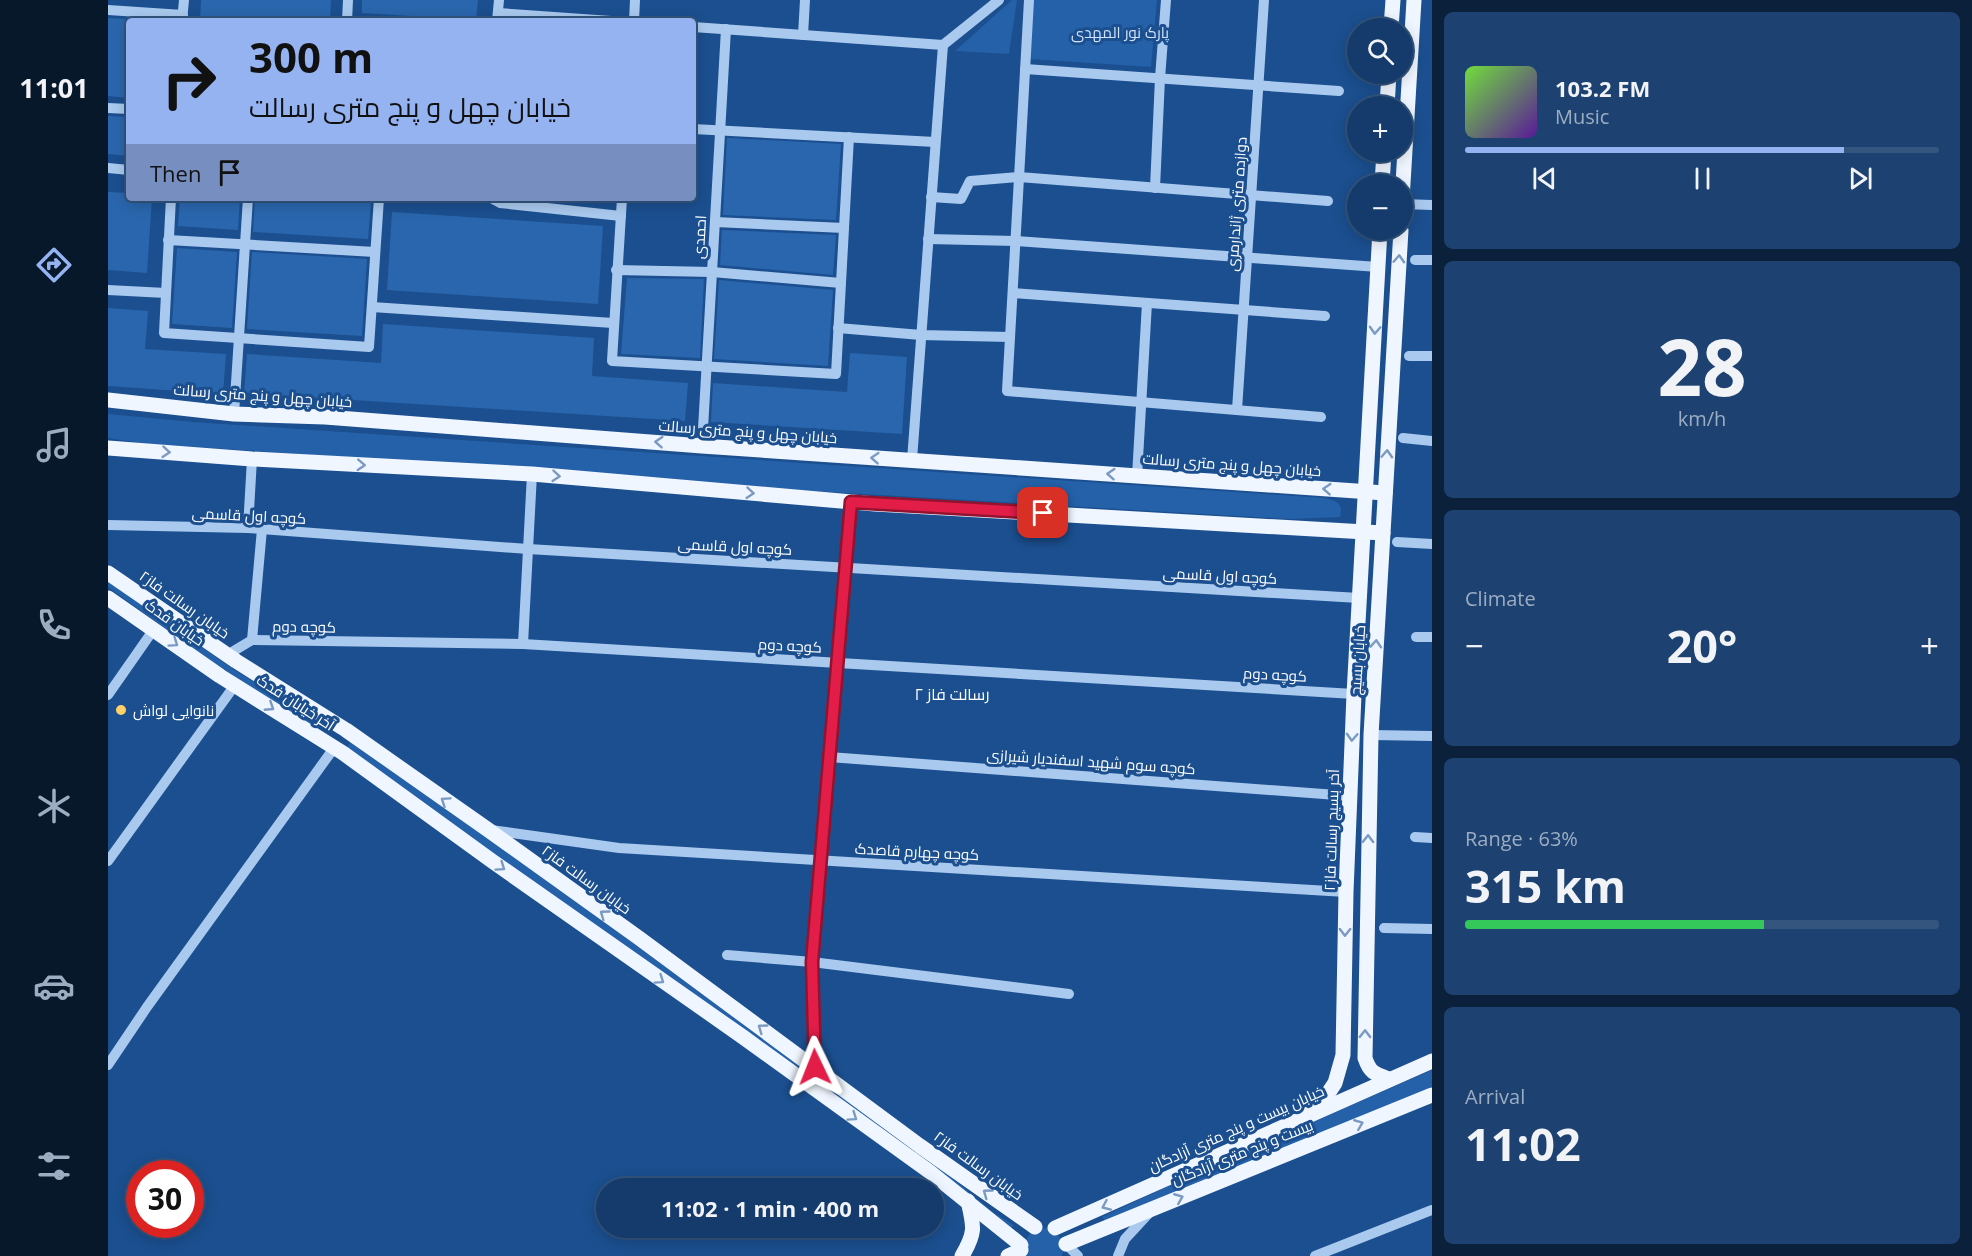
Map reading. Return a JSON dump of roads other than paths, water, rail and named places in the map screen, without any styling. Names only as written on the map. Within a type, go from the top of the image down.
[{"type":"main road","points":[[1392,18],[1393,0]]},
{"type":"main road","points":[[1404,174],[1414,0]]},
{"type":"main road","points":[[1363,532],[1379,240]]},
{"type":"main road","name":"خیابان بسیج","points":[[1341,1065],[1344,1080],[1349,1085],[1361,1084],[1365,1078],[1371,735],[1400,240]]},
{"type":"main road","name":"خیابان چهل و پنج متری رسالت","points":[[108,400],[234,414],[325,417],[702,446],[1385,493]]},
{"type":"main road","points":[[108,448],[252,459],[532,474],[851,502],[1383,533]]},
{"type":"main road","name":"آخر بسیج رسالت فاز۲","points":[[1305,1117],[1328,1095],[1341,1065],[1354,694],[1363,532]]},
{"type":"main road","name":"خیابان رسالت فاز۲","points":[[108,573],[227,655],[346,730],[487,829],[1035,1227]]},
{"type":"main road","name":"خیابان فدک","points":[[108,598],[220,676]]},
{"type":"main road","name":"آخر خیابان فدک","points":[[220,676],[334,748],[346,730]]},
{"type":"main road","points":[[334,748],[791,1071],[968,1201],[1018,1252],[1026,1234],[1035,1227],[1041,1226],[1055,1228],[1064,1238],[1066,1250]]},
{"type":"main road","points":[[1365,1058],[1368,1068],[1389,1079]]},
{"type":"main road","name":"خیابان بیست و پنج متری آزادگان","points":[[1055,1228],[1432,1061]]},
{"type":"main road","name":"بیست و پنج متری آزادگان","points":[[1066,1250],[1153,1208],[1432,1095]]},
{"type":"main road","points":[[962,1256],[972,1239],[974,1225],[968,1201]]},
{"type":"street","points":[[108,10],[182,18],[184,0]]},
{"type":"street","points":[[346,18],[348,0]]},
{"type":"street","points":[[499,0],[497,17],[526,18]]},
{"type":"street","points":[[634,18],[635,0]]},
{"type":"street","points":[[803,34],[805,0]]},
{"type":"street","points":[[696,27],[943,45],[999,0]]},
{"type":"street","points":[[1029,0],[1007,391],[1321,417]]},
{"type":"street","points":[[1155,188],[1166,0]]},
{"type":"street","name":"دوازده متری ژاندارمری","points":[[1238,410],[1264,0]]},
{"type":"street","name":"احمدی","points":[[702,446],[726,29]]},
{"type":"street","points":[[912,460],[943,45]]},
{"type":"street","points":[[1025,69],[1339,91]]},
{"type":"street","points":[[108,108],[126,109]]},
{"type":"street","points":[[696,129],[935,142]]},
{"type":"street","points":[[622,201],[612,362],[836,374],[849,137]]},
{"type":"street","points":[[108,168],[126,170]]},
{"type":"street","points":[[931,197],[961,199],[970,181],[1019,177],[1328,201]]},
{"type":"street","points":[[171,201],[164,333],[369,347],[379,201]]},
{"type":"street","points":[[234,414],[248,201]]},
{"type":"street","points":[[496,201],[621,216]]},
{"type":"street","points":[[1413,203],[1432,205]]},
{"type":"street","points":[[715,222],[844,228]]},
{"type":"street","points":[[928,239],[1016,241],[1378,267]]},
{"type":"street","points":[[168,240],[375,252]]},
{"type":"street","points":[[1415,260],[1432,260]]},
{"type":"street","points":[[616,270],[712,272],[841,283]]},
{"type":"street","points":[[108,290],[166,293]]},
{"type":"street","points":[[1013,293],[1325,316]]},
{"type":"street","points":[[1137,476],[1147,303]]},
{"type":"street","points":[[372,307],[613,323]]},
{"type":"street","points":[[838,328],[921,335],[1010,337]]},
{"type":"street","points":[[1409,356],[1432,357]]},
{"type":"street","points":[[1403,438],[1432,441]]},
{"type":"street","points":[[248,528],[252,459]]},
{"type":"street","points":[[523,644],[532,474]]},
{"type":"street","points":[[815,1067],[812,962],[851,502]]},
{"type":"street","name":"کوچه اول قاسمی","points":[[108,525],[248,528],[528,549],[1359,598]]},
{"type":"street","points":[[252,640],[262,529]]},
{"type":"street","points":[[1397,542],[1432,544]]},
{"type":"street","points":[[108,695],[154,629]]},
{"type":"street","points":[[1416,637],[1432,638]]},
{"type":"street","name":"کوچه دوم","points":[[227,655],[252,640],[523,644],[1354,694]]},
{"type":"street","points":[[108,861],[235,685]]},
{"type":"street","points":[[1371,735],[1432,736]]},
{"type":"street","points":[[108,1065],[147,1006],[334,748]]},
{"type":"street","name":"کوچه سوم شهید اسفندیار شیرازی","points":[[830,757],[1350,796]]},
{"type":"street","name":"کوچه چهارم قاصدک","points":[[487,829],[619,848],[1346,892]]},
{"type":"street","points":[[1416,837],[1432,838]]},
{"type":"street","points":[[559,908],[573,891]]},
{"type":"street","points":[[1384,928],[1432,929]]},
{"type":"street","points":[[727,955],[812,962],[1069,994]]},
{"type":"street","points":[[1118,1256],[1125,1239],[1153,1208]]},
{"type":"street","points":[[1315,1256],[1432,1210]]},
{"type":"street","points":[[1066,1250],[1078,1256]]},
{"type":"place","name":"نانوایی لواش","points":[[121,710]]},
{"type":"district","name":"رسالت فاز ۲","points":[[952,694]]},
{"type":"park label","name":"پارک نور المهدی","points":[[1120,32]]}]
